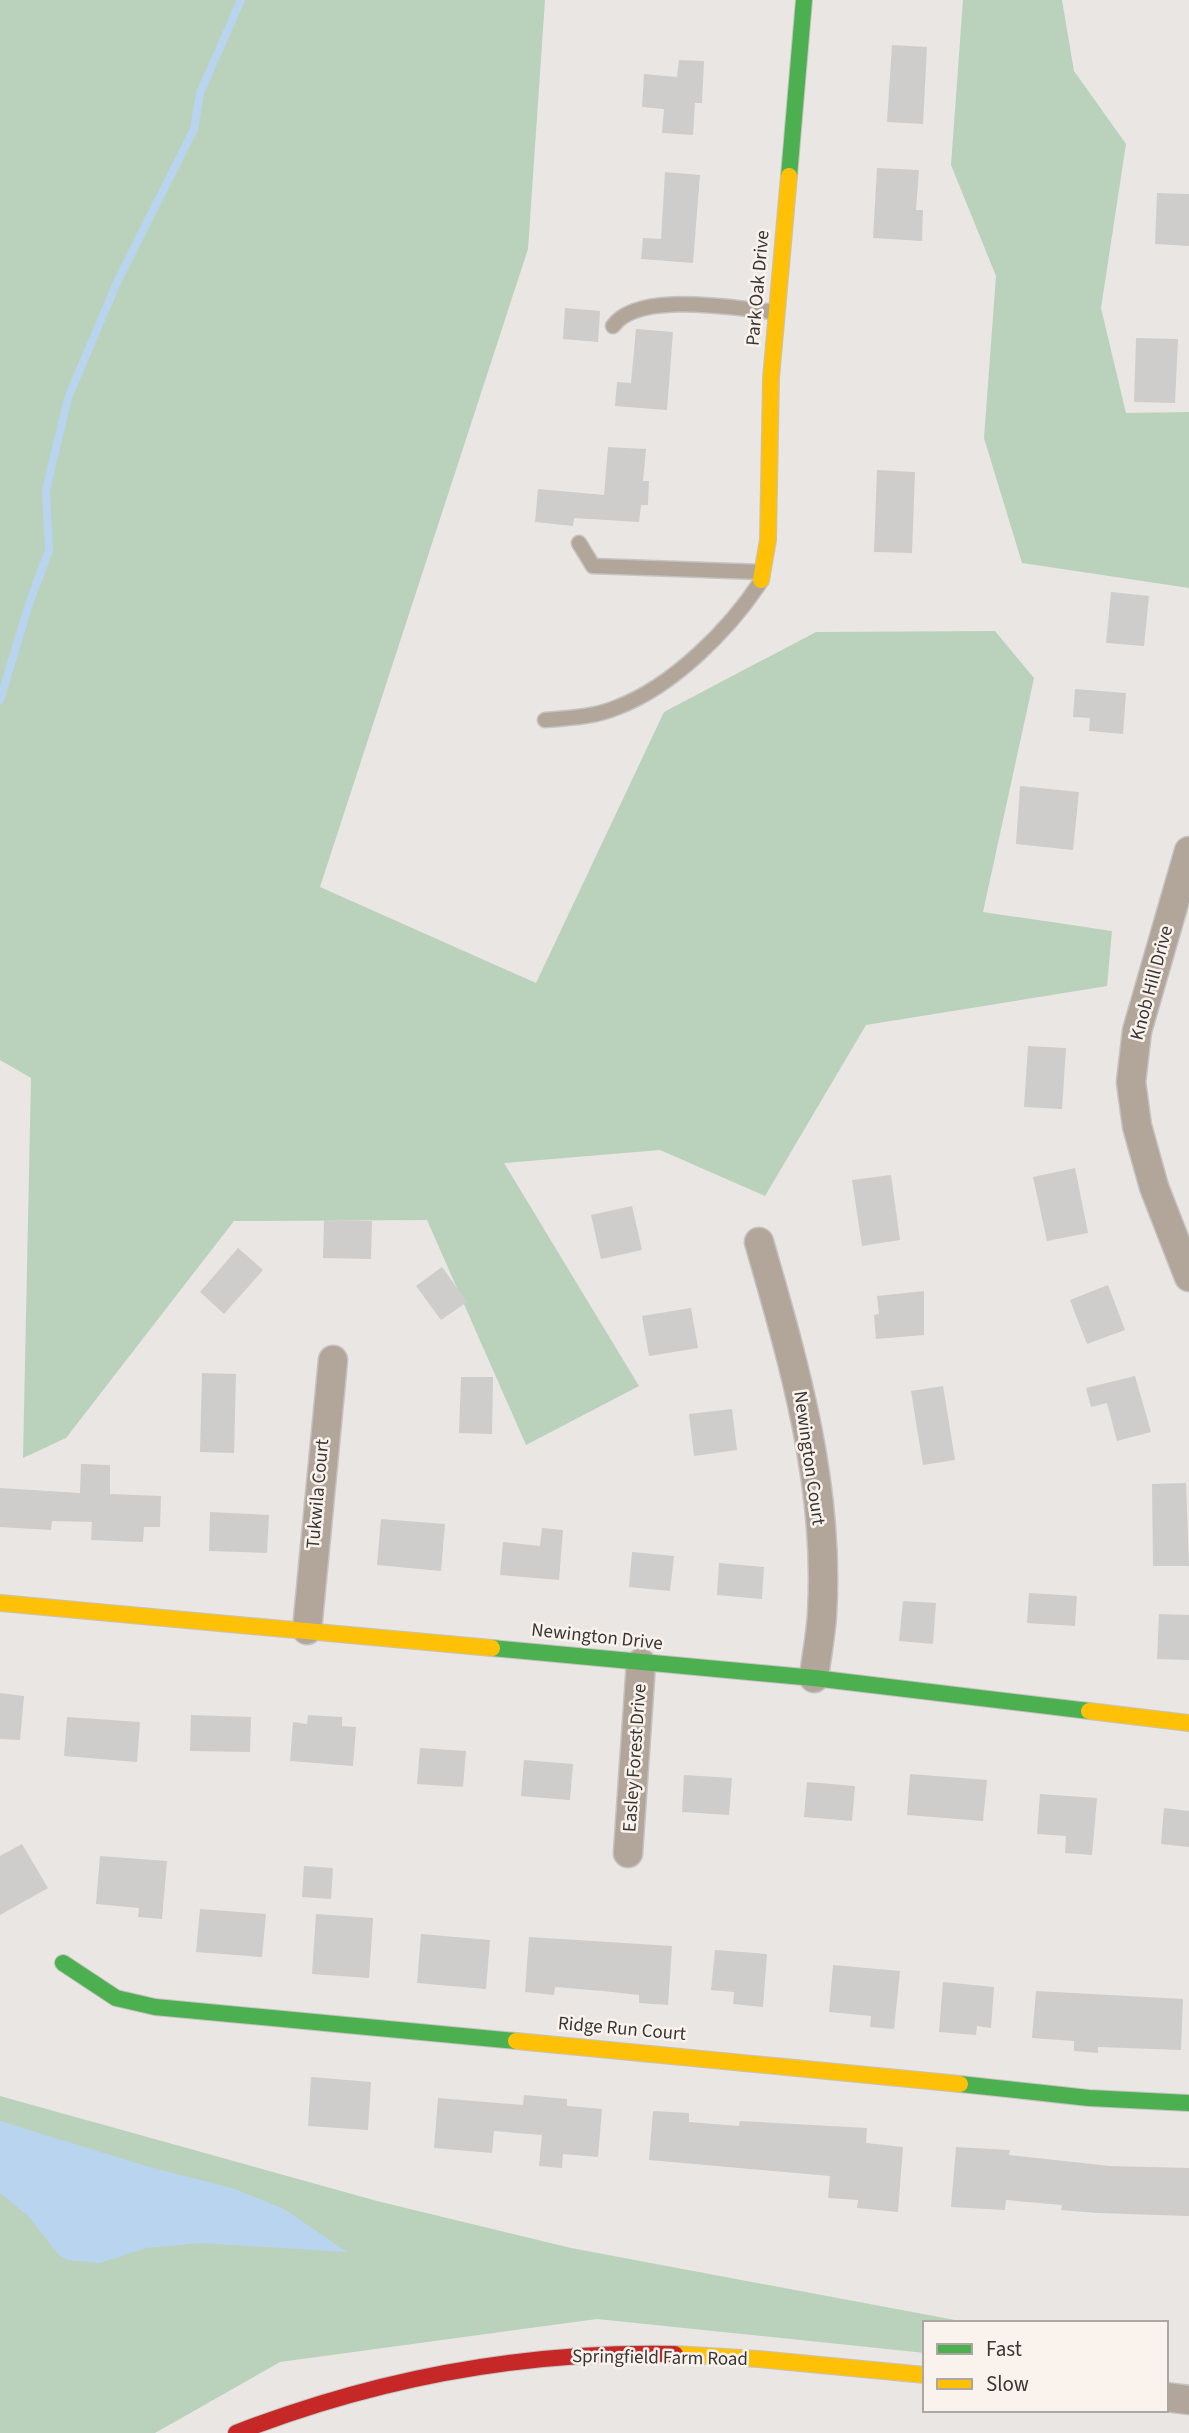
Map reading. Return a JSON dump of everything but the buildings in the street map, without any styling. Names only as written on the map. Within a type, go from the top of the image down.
[{"type":"street","name":"Park Oak Drive","points":[[762,576],[768,540],[771,378],[804,0]]},
{"type":"street","name":"Knob Hill Drive","points":[[1189,851],[1137,1031],[1132,1082],[1137,1126],[1147,1163],[1189,1277]]},
{"type":"street","name":"Newington Court","points":[[759,1242],[796,1371],[819,1500],[822,1614],[814,1678]]},
{"type":"street","name":"Tukwila Court","points":[[307,1630],[333,1360]]},
{"type":"street","name":"Newington Drive","points":[[0,1603],[814,1678],[1189,1723]]},
{"type":"street","name":"Easley Forest Drive","points":[[628,1853],[641,1663]]},
{"type":"street","name":"Ridge Run Court","points":[[63,1963],[116,1998],[155,2007],[848,2071],[1089,2098],[1189,2103]]},
{"type":"street","name":"Springfield Farm Road","points":[[236,2433],[319,2403],[391,2383],[464,2368],[537,2358],[611,2354],[704,2355],[923,2375]]},
{"type":"street","points":[[1168,2398],[1189,2400]]},
{"type":"lane","points":[[613,326],[621,315],[653,304],[777,312]]},
{"type":"lane","points":[[545,720],[589,716],[618,707],[645,694],[706,647],[742,610],[762,576],[593,566],[579,543]]},
{"type":"green space","points":[[0,0],[545,0],[528,249],[320,887],[536,983],[664,712],[816,632],[995,631],[1034,678],[983,912],[1112,931],[1107,986],[866,1025],[765,1196],[660,1150],[504,1163],[639,1386],[526,1445],[427,1220],[234,1221],[66,1438],[23,1458],[31,1078],[0,1060]]},
{"type":"green space","points":[[963,0],[1062,0],[1074,71],[1126,144],[1101,308],[1126,413],[1189,412],[1189,588],[1022,563],[984,438],[996,276],[951,165]]},
{"type":"green space","points":[[0,2096],[377,2201],[571,2248],[960,2321],[923,2321],[923,2353],[597,2319],[280,2362],[155,2433],[0,2433]]},
{"type":"water","points":[[0,2121],[146,2166],[235,2189],[284,2209],[347,2252],[201,2243],[146,2248],[100,2263],[68,2260],[59,2255],[29,2217],[0,2193]]},
{"type":"waterway","points":[[0,700],[29,604],[49,550],[46,490],[68,398],[118,280],[194,129],[200,93],[241,0]]},
{"type":"traffic: fast","points":[[789,176],[804,0]]},
{"type":"traffic: fast","points":[[492,1648],[814,1678],[1089,1711]]},
{"type":"traffic: fast","points":[[63,1963],[116,1998],[155,2007],[516,2041]]},
{"type":"traffic: fast","points":[[960,2084],[1089,2098],[1189,2103]]},
{"type":"traffic: slow","points":[[761,580],[768,540],[771,378],[789,176]]},
{"type":"traffic: slow","points":[[0,1603],[492,1648]]},
{"type":"traffic: slow","points":[[1089,1711],[1189,1723]]},
{"type":"traffic: slow","points":[[516,2041],[960,2084]]},
{"type":"traffic: slow","points":[[675,2354],[923,2375]]},
{"type":"traffic: jam","points":[[236,2433],[343,2397],[451,2372],[562,2357],[675,2354]]}]
